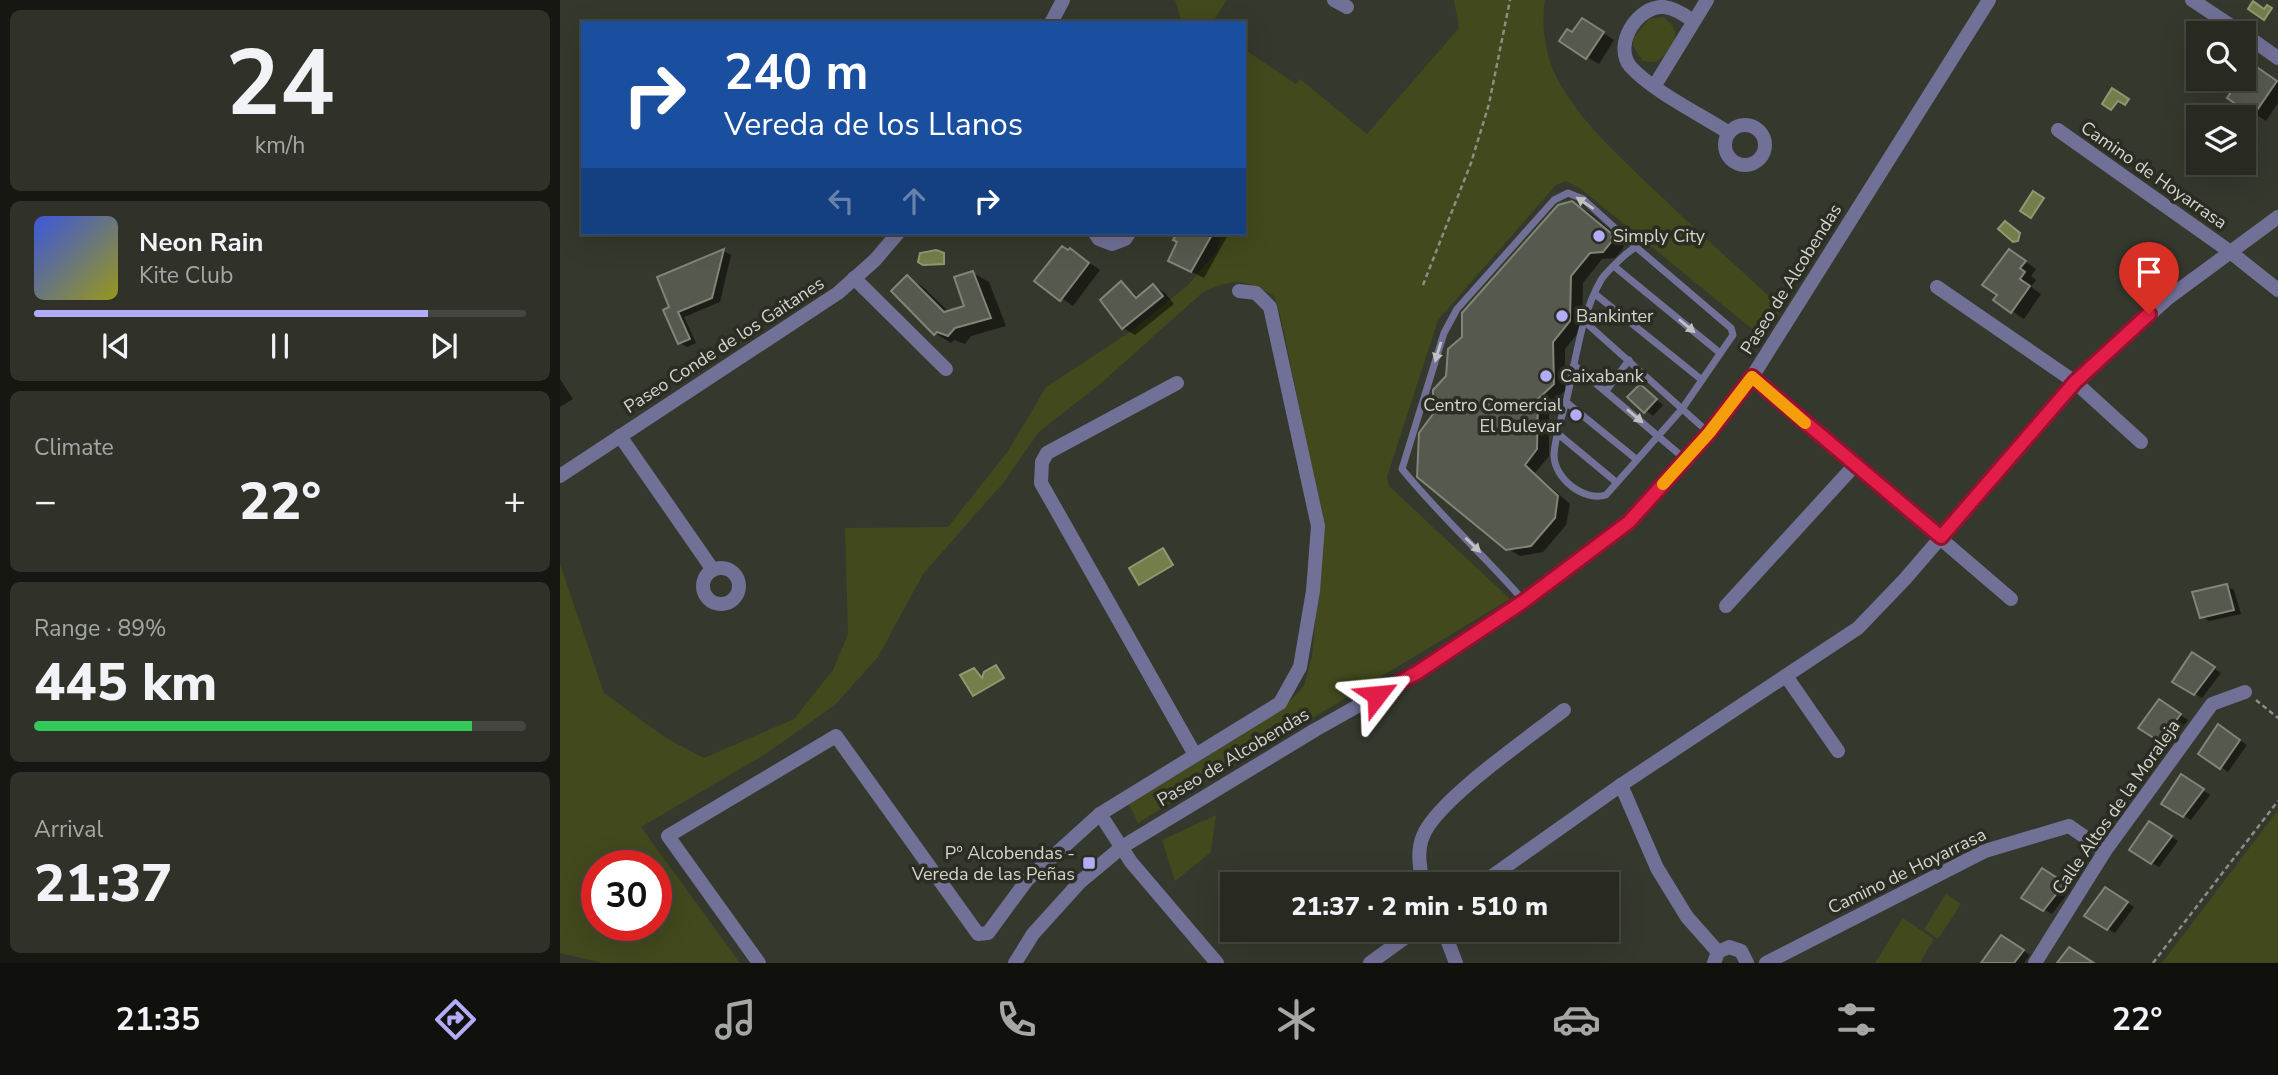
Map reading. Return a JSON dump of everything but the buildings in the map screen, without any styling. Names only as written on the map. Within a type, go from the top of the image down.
[{"type":"street","points":[[1052,21],[1063,0]]},
{"type":"street","points":[[1655,85],[1707,0]]},
{"type":"street","name":"Paseo de Alcobendas","points":[[1015,963],[1033,933],[1080,882],[1122,847],[1315,730],[1418,672],[1524,601],[1629,522],[1709,433],[1752,377],[1989,0]]},
{"type":"street","points":[[2192,0],[2224,21]]},
{"type":"street","points":[[1693,21],[1665,7],[1654,8],[1642,15],[1627,34],[1624,45],[1630,65],[1655,85],[1729,133]]},
{"type":"street","points":[[2256,43],[2278,58]]},
{"type":"street","name":"Camino de Hoyarrasa","points":[[2058,130],[2229,251],[2278,290]]},
{"type":"street","name":"Camino de Hoyarrasa","points":[[1498,872],[1621,785],[1858,628],[2075,382],[2168,298],[2278,217]]},
{"type":"street","name":"Paseo Conde de los Gaitanes","points":[[560,477],[838,293],[896,235]]},
{"type":"street","points":[[1097,235],[1099,239],[1112,244],[1125,239],[1128,235]]},
{"type":"street","points":[[854,278],[946,369]]},
{"type":"street","points":[[1937,287],[2075,382],[2141,442]]},
{"type":"street","points":[[759,963],[668,836],[836,736],[978,934],[988,933],[1027,880],[1100,814],[1194,753],[1280,702],[1300,667],[1313,591],[1318,526],[1270,307],[1256,293],[1240,291]]},
{"type":"street","points":[[1752,377],[2011,599]]},
{"type":"street","points":[[1177,383],[1047,453],[1042,462],[1041,483],[1194,753]]},
{"type":"street","points":[[620,436],[713,570]]},
{"type":"street","points":[[1726,606],[1854,466]]},
{"type":"street","points":[[1786,676],[1838,751]]},
{"type":"street","name":"Calle Altos de la Moraleja","points":[[2035,963],[2105,851],[2212,704],[2245,692]]},
{"type":"street","points":[[1421,872],[1419,861],[1422,838],[1429,823],[1446,804],[1564,710]]},
{"type":"street","points":[[1621,785],[1657,868],[1716,958],[1729,947],[1736,948],[1748,963]]},
{"type":"street","points":[[1100,814],[1122,847],[1217,963]]},
{"type":"street","name":"Camino de Hoyarrasa","points":[[1766,963],[1985,851],[2069,826],[2105,851]]},
{"type":"street","points":[[1370,963],[1399,942]]},
{"type":"street","points":[[1448,942],[1456,963]]},
{"type":"lane","points":[[1524,601],[1488,559],[1427,500],[1402,469],[1444,333],[1457,309],[1554,200],[1568,194],[1583,199],[1731,328],[1733,335],[1682,409],[1606,495],[1594,499],[1581,494],[1559,470],[1554,458],[1557,433],[1584,321],[1595,294],[1603,277],[1628,251],[1636,247]]},
{"type":"lane","points":[[1615,267],[1720,354]]},
{"type":"lane","points":[[1595,294],[1703,380]]},
{"type":"lane","points":[[1584,321],[1709,433]]},
{"type":"lane","points":[[1606,391],[1629,360]]},
{"type":"lane","points":[[1574,365],[1685,459]]},
{"type":"lane","points":[[1566,402],[1636,459]]},
{"type":"lane","points":[[1557,433],[1616,482]]},
{"type":"path","points":[[1423,285],[1489,104],[1510,0]]},
{"type":"path","points":[[2269,710],[2278,718]]},
{"type":"path","points":[[2153,963],[2278,801]]},
{"type":"shaded area","points":[[1175,0],[1227,0],[1213,21],[1181,21]]},
{"type":"shaded area","points":[[1454,0],[1545,0],[1546,47],[1555,74],[1574,105],[1622,159],[1782,308],[1763,338],[1580,188],[1566,181],[1556,185],[1438,320],[1387,477],[1389,486],[1510,599],[1138,823],[1129,804],[1282,709],[1304,686],[1312,656],[1324,526],[1280,314],[1274,296],[1246,283],[1231,282],[1202,293],[1099,385],[1039,432],[1004,482],[923,574],[878,657],[835,705],[764,755],[641,827],[658,850],[581,850],[581,941],[672,941],[672,870],[740,963],[603,963],[560,953],[560,564],[604,693],[666,738],[704,758],[794,719],[833,670],[848,634],[845,528],[948,527],[1008,451],[1046,387],[1130,332],[1188,285],[1217,251],[1221,235],[1246,235],[1246,50],[1296,84],[1300,79],[1367,134],[1459,28]]},
{"type":"shaded area","points":[[2253,1],[2264,9],[2267,5],[2272,8],[2264,20],[2248,9]]},
{"type":"shaded area","points":[[1663,17],[1674,29],[1675,40],[1668,52],[1656,62],[1643,61],[1633,46],[1634,37],[1649,19]]},
{"type":"shaded area","points":[[2112,88],[2129,99],[2125,105],[2118,101],[2111,110],[2102,104]]},
{"type":"shaded area","points":[[2033,191],[2044,198],[2031,218],[2020,211]]},
{"type":"shaded area","points":[[2005,221],[2020,233],[2018,241],[2013,242],[1998,229]]},
{"type":"shaded area","points":[[936,250],[944,253],[944,264],[923,265],[918,262],[920,253]]},
{"type":"shaded area","points":[[1163,548],[1173,565],[1139,585],[1129,568]]},
{"type":"shaded area","points":[[996,665],[1004,678],[973,696],[960,675],[974,668],[982,678],[984,672]]},
{"type":"shaded area","points":[[2278,810],[2278,963],[2162,963]]},
{"type":"shaded area","points":[[1216,815],[1211,852],[1175,881],[1162,840]]},
{"type":"shaded area","points":[[1946,894],[1961,904],[1938,939],[1924,929]]},
{"type":"shaded area","points":[[1903,918],[1934,939],[1920,963],[1875,963]]},
{"type":"slow traffic","points":[[1663,484],[1724,415],[1752,377],[1805,423]]},
{"type":"place","name":"Simply City","points":[[1599,236]]},
{"type":"place","name":"Bankinter","points":[[1562,316]]},
{"type":"place","name":"Caixabank","points":[[1546,376]]},
{"type":"place","name":"Centro Comercial El Bulevar","points":[[1576,415]]},
{"type":"place","name":"Pº Alcobendas - Vereda de las Peñas","points":[[1089,863]]},
{"type":"route","points":[[1377,695],[1418,672],[1524,601],[1629,522],[1709,433],[1752,377],[1941,537],[2075,382],[2149,314]]}]
